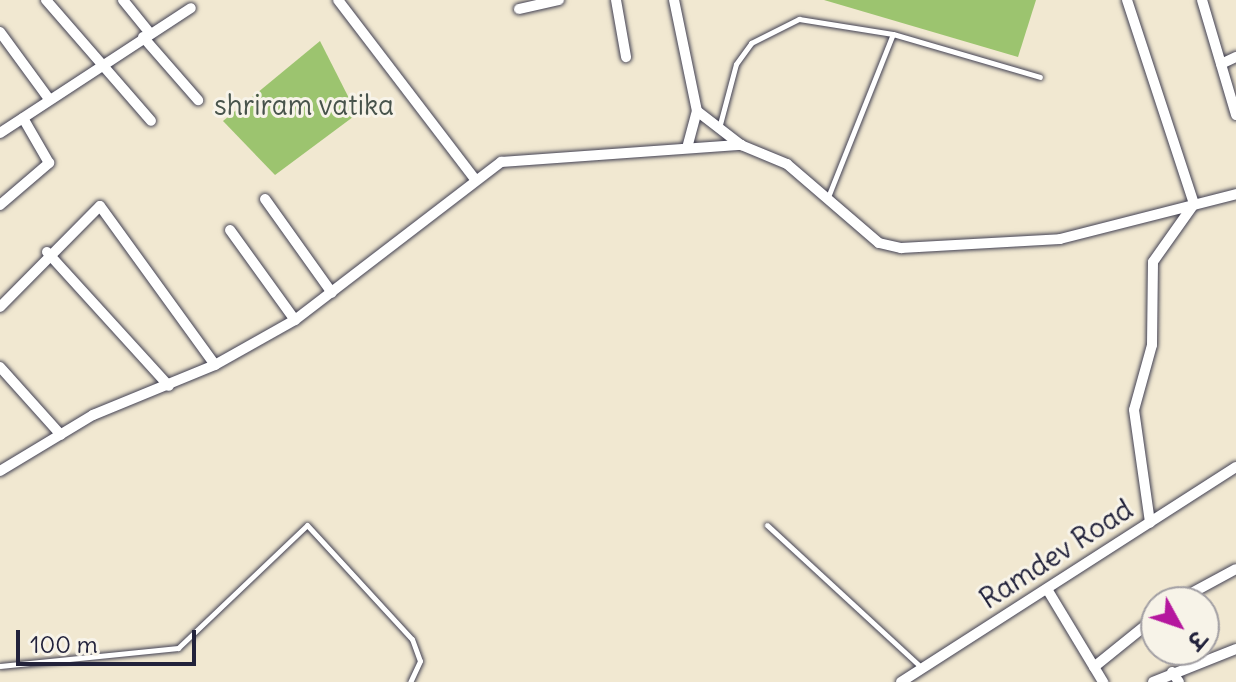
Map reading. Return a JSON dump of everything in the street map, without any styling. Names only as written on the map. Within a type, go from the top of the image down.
[{"type":"street","points":[[46,0],[105,64],[151,121]]},
{"type":"street","points":[[123,0],[146,35],[198,100]]},
{"type":"street","points":[[338,0],[474,178]]},
{"type":"street","points":[[519,9],[559,0]]},
{"type":"street","points":[[616,0],[626,57]]},
{"type":"street","points":[[674,0],[690,94],[697,111],[741,145],[787,164],[879,243],[901,248],[1060,239],[1236,194]]},
{"type":"street","points":[[1127,0],[1194,204]]},
{"type":"street","points":[[1202,0],[1236,115]]},
{"type":"street","points":[[0,133],[191,8]]},
{"type":"street","points":[[0,32],[49,99]]},
{"type":"street","points":[[1221,64],[1236,57]]},
{"type":"street","points":[[687,148],[697,111]]},
{"type":"street","points":[[0,205],[49,163],[23,118]]},
{"type":"street","points":[[0,471],[61,435],[215,365],[295,320],[405,242],[474,178],[501,162],[741,145]]},
{"type":"street","points":[[265,199],[332,293]]},
{"type":"street","points":[[1150,523],[1134,410],[1152,345],[1153,262],[1194,204]]},
{"type":"street","points":[[0,307],[47,252],[94,206],[106,209],[215,365]]},
{"type":"street","points":[[230,230],[295,320]]},
{"type":"street","points":[[47,252],[169,386]]},
{"type":"street","points":[[0,367],[61,435]]},
{"type":"street","name":"Ramdev Road","points":[[901,682],[1236,467]]},
{"type":"street","points":[[1205,586],[1236,569]]},
{"type":"street","points":[[1047,589],[1103,682]]},
{"type":"street","points":[[1094,667],[1140,630]]},
{"type":"street","points":[[1153,682],[1236,649]]},
{"type":"street","points":[[1172,672],[1179,682]]},
{"type":"lane","points":[[719,128],[731,80],[751,43],[783,23],[824,20],[893,34],[1040,77]]},
{"type":"lane","points":[[827,198],[893,34]]},
{"type":"lane","points":[[0,666],[178,648],[307,525],[412,639],[420,661],[410,682]]},
{"type":"lane","points":[[767,525],[922,669]]},
{"type":"green space","points":[[824,0],[1036,0],[1018,57]]},
{"type":"green space","name":"shriram vatika","points":[[320,41],[357,114],[275,175],[223,121]]}]
